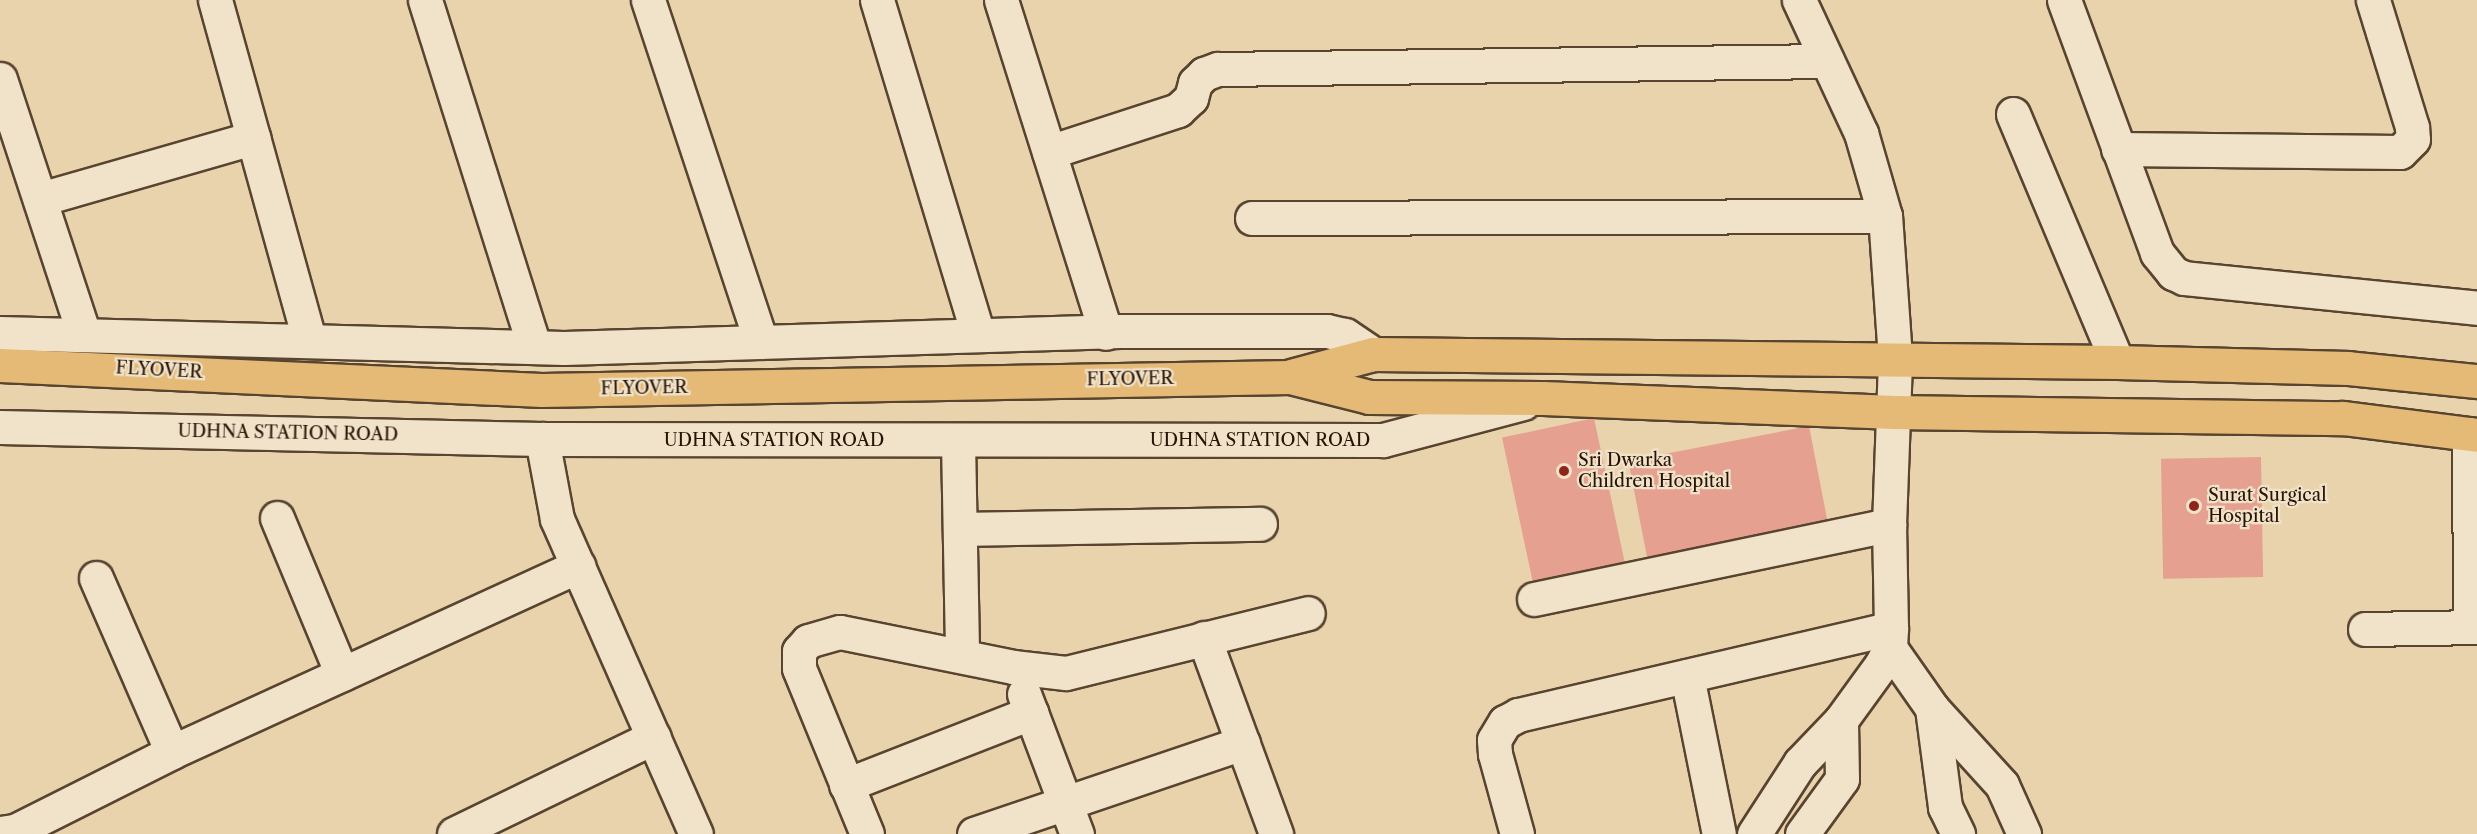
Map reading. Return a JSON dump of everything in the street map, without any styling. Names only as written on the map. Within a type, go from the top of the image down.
[{"type":"main road","points":[[1290,377],[1373,354],[2117,362],[2348,368],[2477,381]]},
{"type":"main road","name":"FLYOVER","points":[[0,364],[541,390],[1290,377]]},
{"type":"main road","points":[[1290,377],[1369,397],[1543,398],[1894,412],[2343,418],[2473,434]]},
{"type":"street","points":[[215,0],[309,338]]},
{"type":"street","points":[[425,0],[534,346]]},
{"type":"street","points":[[648,0],[761,342]]},
{"type":"street","points":[[877,0],[978,336]]},
{"type":"street","points":[[1799,0],[1861,133],[1885,216],[1895,358],[1889,525],[1891,638],[1932,708],[2002,785],[2024,834]]},
{"type":"street","points":[[2064,0],[2157,254],[2172,273],[2184,278],[2477,308]]},
{"type":"street","points":[[2118,149],[2400,152],[2413,139],[2412,127],[2373,0]]},
{"type":"street","points":[[1010,2],[1049,152],[1106,333]]},
{"type":"street","points":[[1049,152],[1178,110],[1191,98],[1195,83],[1204,74],[1218,69],[1827,61]]},
{"type":"street","points":[[0,80],[84,334]]},
{"type":"street","points":[[2013,114],[2117,362]]},
{"type":"street","points":[[40,199],[253,138]]},
{"type":"street","points":[[1252,218],[1885,216]]},
{"type":"street","points":[[0,333],[309,338],[534,346],[1106,333],[1327,331],[1345,335],[1373,354]]},
{"type":"street","name":"UDHNA STATION ROAD","points":[[0,427],[542,439],[1383,440],[1543,398]]},
{"type":"street","points":[[2365,629],[2474,627],[2473,434]]},
{"type":"street","points":[[542,439],[558,519],[696,834]]},
{"type":"street","points":[[958,441],[962,655]]},
{"type":"street","points":[[277,518],[342,674]]},
{"type":"street","points":[[960,529],[1260,524]]},
{"type":"street","points":[[1534,599],[1889,525]]},
{"type":"street","points":[[0,833],[15,831],[172,752],[578,566]]},
{"type":"street","points":[[96,578],[172,752]]},
{"type":"street","points":[[867,834],[799,668],[799,651],[808,641],[840,632],[1013,667],[1066,672],[1083,670],[1308,613]]},
{"type":"street","points":[[1204,638],[1243,742],[1270,832]]},
{"type":"street","points":[[1517,834],[1495,754],[1494,740],[1505,722],[1518,716],[1687,676],[1891,638]]},
{"type":"street","points":[[1754,834],[1800,763],[1841,720],[1891,638]]},
{"type":"street","points":[[1013,667],[1077,834]]},
{"type":"street","points":[[1687,676],[1719,834]]},
{"type":"street","points":[[1932,708],[1945,807],[1958,834]]},
{"type":"street","points":[[846,785],[1031,713]]},
{"type":"street","points":[[1802,834],[1842,779],[1841,720]]},
{"type":"street","points":[[454,834],[654,737]]},
{"type":"street","points":[[974,834],[1243,742]]},
{"type":"building","points":[[1594,418],[1625,564],[1533,583],[1502,438]]},
{"type":"building","points":[[1809,426],[1828,523],[1647,558],[1628,461]]},
{"type":"building","points":[[2261,457],[2263,577],[2163,579],[2161,459]]},
{"type":"place","name":"Sri Dwarka Children Hospital","points":[[1564,471]]},
{"type":"place","name":"Surat Surgical Hospital","points":[[2194,506]]}]
